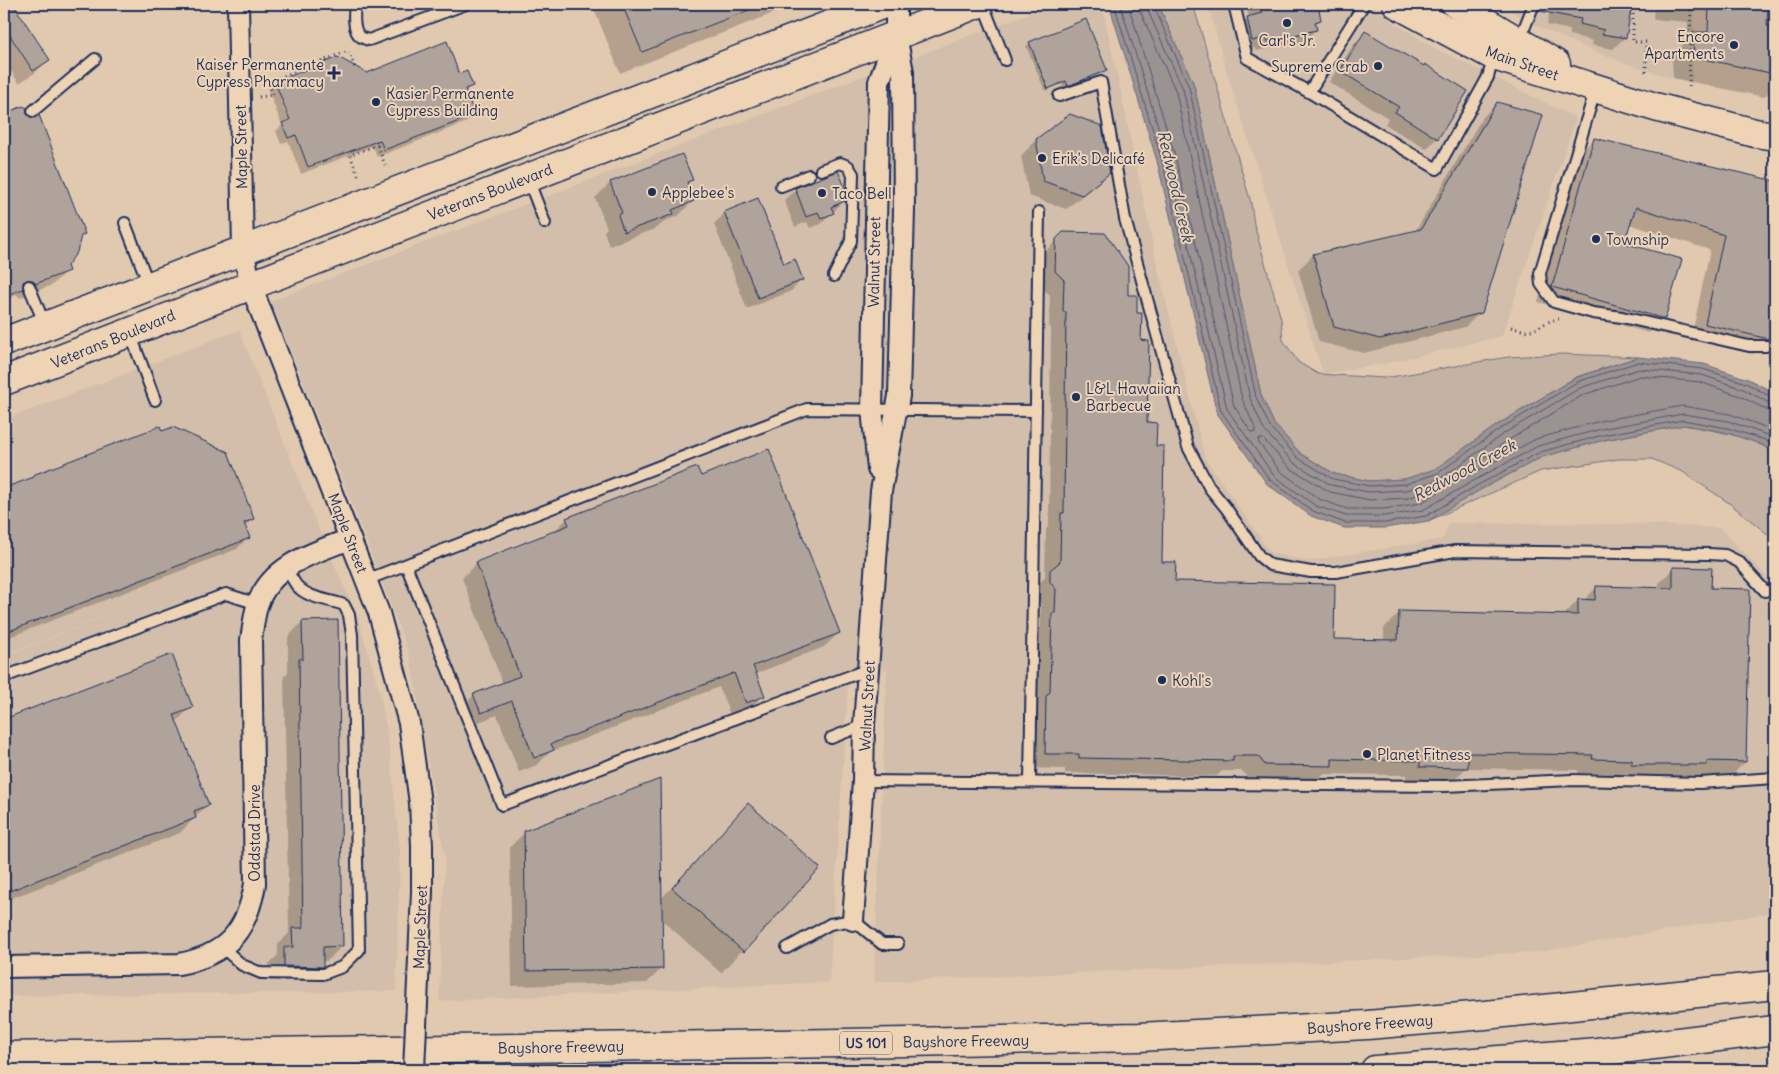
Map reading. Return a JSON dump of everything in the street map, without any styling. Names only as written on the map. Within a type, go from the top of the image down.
[{"type":"main road","points":[[4,342],[884,4]]},
{"type":"main road","name":"Veterans Boulevard","points":[[9,379],[977,4]]},
{"type":"main road","name":"Main Street","points":[[1397,4],[1501,42],[1596,87],[1655,107],[1755,133],[1775,136]]},
{"type":"main road","name":"Main Street","points":[[1456,4],[1501,42]]},
{"type":"main road","points":[[9,379],[35,348],[45,326]]},
{"type":"main road","name":"Bayshore Freeway","points":[[4,1056],[1139,1037],[1387,1023],[1572,1007],[1775,985]]},
{"type":"main road","points":[[1375,1070],[1597,1052],[1775,1030]]},
{"type":"street","name":"Maple Street","points":[[238,4],[243,250],[251,286],[379,613],[400,684],[409,723],[420,803],[422,892],[414,1070]]},
{"type":"street","name":"Walnut Street","points":[[853,920],[863,781],[864,725],[881,491],[899,396],[904,210],[903,72],[896,35],[896,4]]},
{"type":"street","name":"Walnut Street","points":[[881,491],[872,409],[879,82],[896,35]]},
{"type":"street","name":"Oddstad Drive","points":[[4,967],[178,964],[199,960],[216,952],[232,939],[244,923],[252,904],[255,884],[251,640],[258,604],[267,586],[284,569],[303,557],[350,539]]},
{"type":"lane","points":[[355,4],[356,31],[361,37],[369,40],[466,4]]},
{"type":"lane","points":[[983,4],[1005,60]]},
{"type":"lane","points":[[1234,4],[1247,58],[1437,169],[1488,77],[1501,42],[1534,4]]},
{"type":"lane","points":[[1308,92],[1364,4]]},
{"type":"lane","points":[[33,111],[95,59]]},
{"type":"lane","points":[[1059,96],[1101,82],[1125,219],[1188,447],[1209,487],[1259,556],[1270,565],[1304,571],[1336,572],[1455,550],[1725,554],[1739,562],[1764,591]]},
{"type":"lane","points":[[1596,87],[1540,273],[1541,284],[1547,296],[1554,302],[1593,313],[1640,320],[1749,346],[1766,346]]},
{"type":"lane","points":[[821,170],[840,163],[848,166],[853,174],[851,241],[834,276]]},
{"type":"lane","points":[[781,186],[809,175]]},
{"type":"lane","points":[[527,178],[545,223]]},
{"type":"lane","points":[[1030,782],[1040,212]]},
{"type":"lane","points":[[125,223],[150,286]]},
{"type":"lane","points":[[30,286],[45,326]]},
{"type":"lane","points":[[129,332],[155,400]]},
{"type":"lane","points":[[366,580],[807,409],[1036,412]]},
{"type":"lane","points":[[406,565],[502,805],[868,669]]},
{"type":"lane","points":[[222,947],[242,965],[261,973],[323,974],[342,967],[359,950],[352,635],[349,615],[344,605],[328,599],[311,597],[297,586],[286,569]]},
{"type":"lane","points":[[4,677],[226,594],[258,604]]},
{"type":"lane","points":[[831,738],[864,725]]},
{"type":"lane","points":[[863,781],[1445,786],[1572,780],[1700,783],[1775,778]]},
{"type":"lane","points":[[787,948],[830,924],[853,920],[882,944],[898,944]]},
{"type":"path","points":[[1633,4],[1633,42],[1646,42],[1646,73]]},
{"type":"path","points":[[1689,86],[1691,4]]},
{"type":"path","points":[[259,97],[273,95],[268,82],[348,51],[355,68]]},
{"type":"path","points":[[358,176],[350,155],[377,143],[385,165]]},
{"type":"shaded area","points":[[1053,4],[1102,4],[1159,273],[1205,458],[1271,553],[1307,561],[1443,539],[1449,523],[1642,524],[1720,528],[1758,567],[1775,588],[1775,912],[1538,952],[874,982],[887,669],[848,686],[829,982],[439,1001],[445,858],[410,656],[271,301]]},
{"type":"shaded area","points":[[1158,4],[1193,4],[1251,203],[1254,224],[1281,319],[1283,340],[1298,362],[1318,374],[1385,378],[1508,357],[1561,354],[1638,357],[1576,377],[1497,425],[1435,469],[1405,479],[1369,481],[1335,474],[1301,454],[1274,424],[1261,395],[1194,85]]},
{"type":"shaded area","points":[[1208,4],[1370,4],[1431,46],[1576,118],[1502,336],[1388,363],[1323,374],[1226,70]]},
{"type":"shaded area","points":[[1499,4],[1694,4],[1692,84],[1598,53],[1535,25]]},
{"type":"shaded area","points":[[239,330],[320,532],[358,618],[380,693],[389,745],[400,851],[396,991],[4,996],[4,656],[186,585],[4,655],[4,420]]},
{"type":"shaded area","points":[[1684,425],[1743,438],[1775,453],[1775,540],[1729,503],[1683,472],[1652,459],[1619,459],[1541,471],[1428,521],[1480,490],[1542,457],[1604,440]]},
{"type":"water","name":"Redwood Creek","points":[[1109,4],[1158,4],[1194,85],[1261,395],[1274,424],[1301,454],[1335,474],[1369,481],[1405,479],[1435,469],[1497,425],[1575,378],[1638,357],[1704,364],[1748,379],[1775,393],[1775,453],[1763,445],[1725,432],[1684,425],[1604,440],[1542,457],[1480,490],[1428,521],[1385,528],[1344,528],[1311,516],[1267,484],[1217,413],[1157,161]]},
{"type":"building","points":[[4,4],[13,4],[50,60],[33,71],[4,26]]},
{"type":"building","points":[[622,4],[762,4],[762,5],[642,52]]},
{"type":"building","name":"Carl's Jr.","points":[[1260,4],[1318,4],[1321,20],[1315,22],[1317,30],[1267,41],[1266,37],[1252,41],[1247,17],[1262,13]]},
{"type":"building","points":[[1541,4],[1632,4],[1626,38],[1602,34],[1604,30],[1580,24],[1581,19],[1539,11]]},
{"type":"building","name":"Encore Apartments","points":[[1709,4],[1768,4],[1767,26],[1775,26],[1775,74],[1694,57],[1693,32],[1708,32]]},
{"type":"building","points":[[1086,19],[1107,70],[1068,86],[1066,81],[1048,89],[1029,42]]},
{"type":"building","points":[[1365,31],[1424,66],[1425,64],[1468,91],[1438,139],[1395,112],[1399,107],[1340,71]]},
{"type":"building","name":"Kasier Permanente Cypress Building","points":[[447,41],[459,74],[467,71],[473,86],[465,89],[475,115],[384,150],[380,140],[308,167],[296,135],[288,138],[282,123],[290,120],[275,82],[338,57],[367,73]]},
{"type":"building","points":[[1497,102],[1543,115],[1482,313],[1380,339],[1334,327],[1313,254],[1421,229]]},
{"type":"building","points":[[23,106],[27,108],[26,113],[30,117],[35,118],[39,115],[85,234],[81,236],[77,252],[67,266],[69,271],[35,284],[33,280],[27,280],[23,282],[23,289],[4,296],[4,114]]},
{"type":"building","points":[[1070,114],[1102,126],[1110,173],[1082,195],[1043,181],[1036,139]]},
{"type":"building","name":"Township","points":[[1594,138],[1775,181],[1775,316],[1769,339],[1705,324],[1724,235],[1636,207],[1624,243],[1682,259],[1665,319],[1552,287]]},
{"type":"building","name":"Applebee's","points":[[682,154],[693,180],[687,182],[694,201],[672,210],[674,214],[624,232],[618,215],[622,213],[610,182]]},
{"type":"building","name":"Taco Bell","points":[[838,171],[846,189],[845,201],[831,207],[834,213],[827,216],[821,218],[818,212],[806,217],[795,188]]},
{"type":"building","points":[[758,198],[784,264],[795,259],[803,280],[758,298],[724,212]]},
{"type":"building","points":[[1063,232],[1105,233],[1128,266],[1128,295],[1137,295],[1137,313],[1142,313],[1141,340],[1149,341],[1147,422],[1157,423],[1156,446],[1164,446],[1162,562],[1176,562],[1175,581],[1335,584],[1334,639],[1398,640],[1399,611],[1578,615],[1578,599],[1595,600],[1596,586],[1673,588],[1673,567],[1712,568],[1711,588],[1750,589],[1746,762],[1707,761],[1707,765],[1632,765],[1632,760],[1592,759],[1593,755],[1468,753],[1468,768],[1420,767],[1420,761],[1332,759],[1332,766],[1265,765],[1258,756],[1233,756],[1233,761],[1079,758],[1079,754],[1045,754],[1046,696],[1050,692],[1052,613],[1055,613],[1056,589],[1050,582],[1050,570],[1060,562],[1061,513],[1064,513],[1066,312],[1063,312],[1064,280],[1055,271],[1056,239]]},
{"type":"building","points":[[160,426],[162,431],[173,427],[228,452],[254,519],[244,523],[250,538],[4,633],[4,488]]},
{"type":"building","points":[[769,449],[840,633],[753,666],[765,696],[746,703],[734,673],[551,744],[554,750],[534,758],[512,701],[481,713],[473,694],[520,676],[476,562],[569,525],[566,518],[697,467],[701,476]]},
{"type":"building","points":[[338,620],[343,946],[323,947],[323,967],[284,966],[284,947],[293,947],[292,928],[303,928],[299,659],[303,659],[302,621]]},
{"type":"building","points":[[172,654],[193,708],[174,715],[209,805],[194,811],[196,818],[4,893],[4,719]]},
{"type":"building","points":[[660,779],[663,969],[526,971],[524,831]]},
{"type":"building","points":[[748,803],[820,868],[744,952],[672,888]]},
{"type":"place","name":"Carl's Jr.","points":[[1287,23]]},
{"type":"place","name":"Encore Apartments","points":[[1734,45]]},
{"type":"place","name":"Supreme Crab","points":[[1378,66]]},
{"type":"place","name":"Kaiser Permanente Cypress Pharmacy","points":[[334,73]]},
{"type":"place","name":"Kasier Permanente Cypress Building","points":[[376,102]]},
{"type":"place","name":"Erik's Delicafé","points":[[1042,158]]},
{"type":"place","name":"Applebee's","points":[[652,192]]},
{"type":"place","name":"Taco Bell","points":[[822,193]]},
{"type":"place","name":"Township","points":[[1596,239]]},
{"type":"place","name":"L&L Hawaiian Barbecue","points":[[1076,397]]},
{"type":"place","name":"Kohl's","points":[[1162,680]]},
{"type":"place","name":"Planet Fitness","points":[[1367,754]]}]
